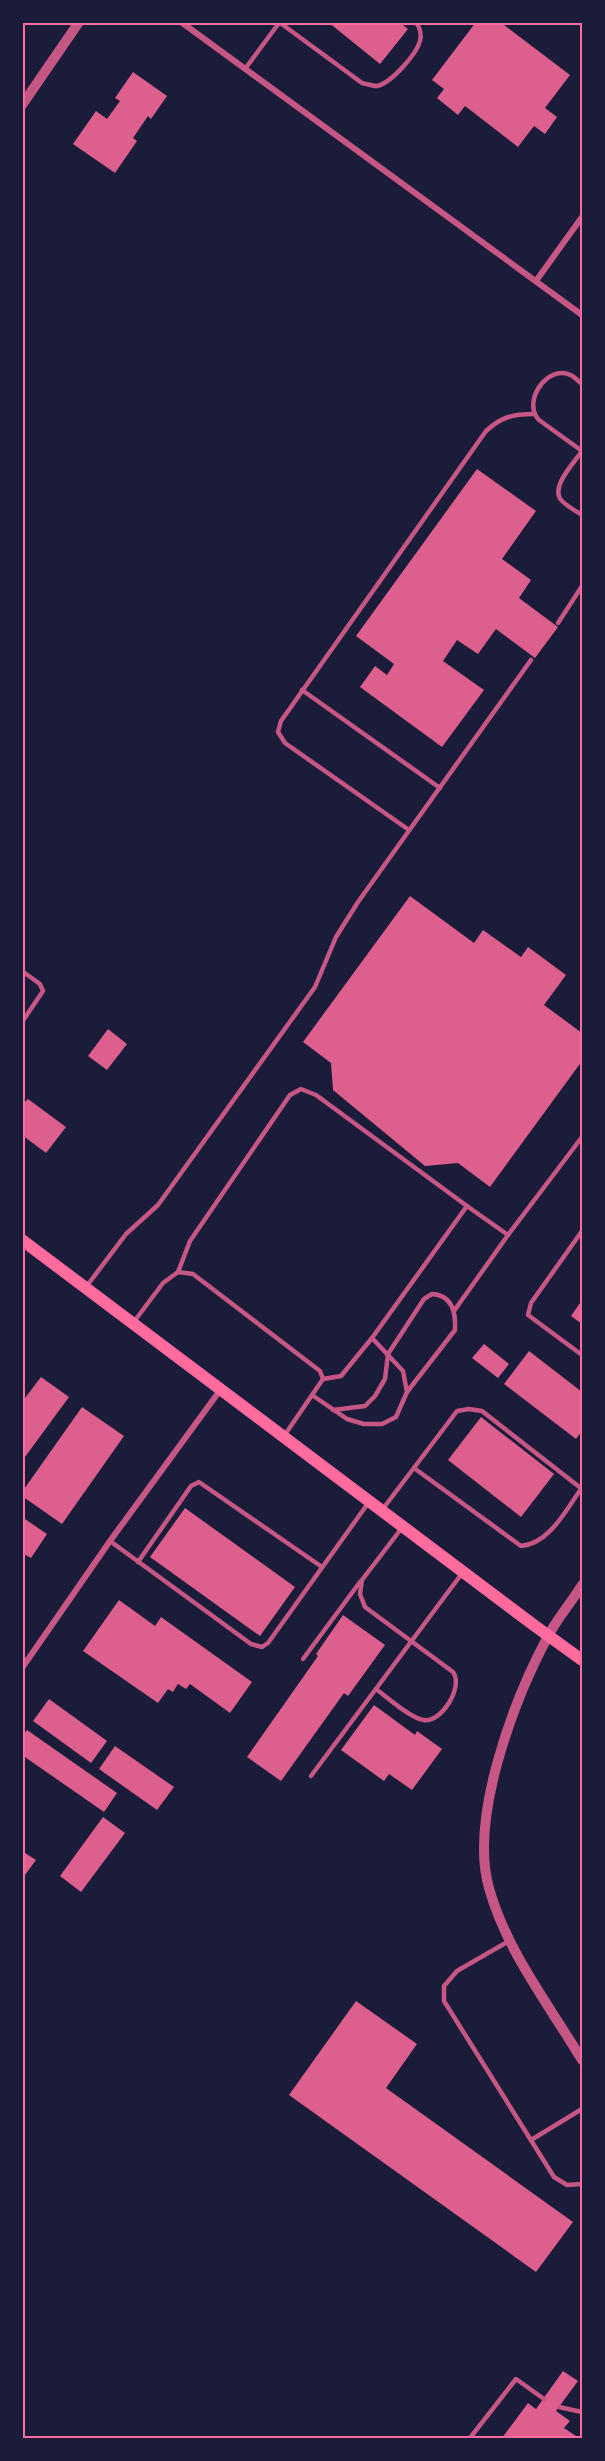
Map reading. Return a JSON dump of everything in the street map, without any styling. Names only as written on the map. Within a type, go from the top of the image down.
[{"type":"main road","points":[[22,1240],[582,1660]]},
{"type":"street","points":[[22,105],[79,22]]},
{"type":"street","points":[[181,22],[582,315]]},
{"type":"street","points":[[536,281],[582,217]]},
{"type":"street","points":[[22,1668],[110,1541],[221,1388]]},
{"type":"street","points":[[582,1585],[548,1636],[525,1681],[486,1808],[483,1844],[488,1886],[509,1941],[582,2060]]},
{"type":"lane","points":[[245,69],[279,23],[362,83],[377,86],[394,77],[420,41],[420,28],[416,22]]},
{"type":"lane","points":[[533,414],[531,405],[534,396],[547,378],[559,372],[569,374],[582,384]]},
{"type":"lane","points":[[409,830],[285,744],[278,732],[280,721],[486,431],[500,419],[515,414],[533,414],[582,451],[559,485],[558,494],[562,501],[582,515]]},
{"type":"lane","points":[[558,623],[582,586]]},
{"type":"lane","points":[[86,1287],[126,1234],[158,1205],[315,987],[336,938],[358,902],[531,660]]},
{"type":"lane","points":[[302,690],[440,788]]},
{"type":"lane","points":[[22,971],[40,984],[43,991],[22,1022]]},
{"type":"lane","points":[[133,1323],[163,1283],[178,1272],[190,1241],[290,1095],[301,1089],[316,1095],[508,1235]]},
{"type":"lane","points":[[454,1311],[582,1137]]},
{"type":"lane","points":[[284,1436],[323,1379],[341,1376],[372,1338],[467,1206]]},
{"type":"lane","points":[[582,1231],[531,1303],[528,1315],[582,1355]]},
{"type":"lane","points":[[178,1272],[193,1274],[320,1371],[323,1379]]},
{"type":"lane","points":[[312,1395],[333,1410],[347,1419],[364,1424],[382,1424],[396,1417],[407,1392],[455,1330],[454,1311],[451,1304],[441,1294],[432,1293],[423,1299],[388,1354],[385,1379],[375,1396],[364,1406],[333,1410]]},
{"type":"lane","points":[[372,1338],[403,1371],[407,1392]]},
{"type":"lane","points":[[382,1510],[457,1411],[469,1409],[482,1411],[582,1489],[543,1540],[532,1545],[521,1546],[414,1468]]},
{"type":"lane","points":[[138,1562],[191,1486],[199,1482],[322,1567]]},
{"type":"lane","points":[[110,1541],[257,1647],[268,1642],[370,1501]]},
{"type":"lane","points":[[303,1659],[403,1526]]},
{"type":"lane","points":[[311,1776],[463,1572]]},
{"type":"lane","points":[[362,1580],[360,1594],[365,1607],[458,1678],[457,1688],[439,1716],[430,1721],[420,1720],[376,1689]]},
{"type":"lane","points":[[509,1941],[457,1971],[444,1986],[444,2001],[554,2177],[567,2185],[582,2184]]},
{"type":"lane","points":[[531,2140],[582,2109]]},
{"type":"lane","points":[[470,2439],[516,2379],[544,2398]]},
{"type":"lane","points":[[560,2408],[582,2412]]},
{"type":"building","points":[[328,22],[399,22],[408,29],[380,64]]},
{"type":"building","points":[[476,22],[500,22],[570,75],[545,108],[557,117],[545,134],[534,126],[518,147],[465,106],[458,115],[437,98],[444,89],[432,80]]},
{"type":"building","points":[[133,72],[167,96],[151,119],[148,116],[133,138],[137,141],[115,173],[73,144],[96,111],[107,119],[120,101],[115,98]]},
{"type":"building","points":[[477,469],[536,511],[502,559],[531,580],[519,598],[558,627],[535,658],[496,629],[478,654],[457,640],[443,661],[484,690],[442,747],[360,687],[375,666],[387,675],[394,664],[356,636]]},
{"type":"building","points":[[410,896],[474,943],[483,930],[521,957],[528,947],[566,975],[544,1005],[582,1033],[582,1061],[490,1187],[458,1163],[425,1166],[333,1090],[331,1063],[303,1042]]},
{"type":"building","points":[[108,1029],[127,1044],[107,1070],[88,1056]]},
{"type":"building","points":[[28,1099],[66,1127],[46,1153],[22,1135],[22,1105]]},
{"type":"building","points":[[582,1300],[582,1324],[571,1316]]},
{"type":"building","points":[[484,1344],[509,1364],[498,1378],[472,1358]]},
{"type":"building","points":[[529,1351],[582,1392],[582,1431],[576,1439],[504,1384]]},
{"type":"building","points":[[41,1377],[69,1397],[22,1461],[22,1402]]},
{"type":"building","points":[[82,1407],[124,1436],[62,1524],[22,1496],[22,1492]]},
{"type":"building","points":[[481,1417],[554,1474],[521,1517],[448,1460]]},
{"type":"building","points":[[185,1508],[295,1587],[260,1636],[150,1557]]},
{"type":"building","points":[[22,1517],[47,1534],[31,1558],[22,1553]]},
{"type":"building","points":[[119,1600],[155,1626],[161,1617],[252,1682],[230,1713],[190,1684],[186,1689],[178,1684],[173,1692],[168,1689],[158,1703],[83,1651]]},
{"type":"building","points":[[343,1615],[385,1645],[348,1696],[344,1693],[281,1781],[247,1757],[318,1656],[316,1654]]},
{"type":"building","points":[[49,1699],[107,1741],[91,1763],[33,1721]]},
{"type":"building","points":[[374,1705],[415,1735],[417,1731],[442,1749],[412,1790],[389,1774],[384,1781],[341,1750]]},
{"type":"building","points":[[27,1730],[117,1793],[104,1812],[22,1755],[22,1737]]},
{"type":"building","points":[[115,1746],[174,1787],[157,1810],[99,1769]]},
{"type":"building","points":[[103,1817],[125,1833],[81,1892],[60,1876]]},
{"type":"building","points":[[22,1851],[36,1860],[22,1879]]},
{"type":"building","points":[[356,2001],[417,2044],[386,2088],[573,2222],[536,2272],[289,2095]]},
{"type":"building","points":[[563,2371],[578,2381],[556,2411],[570,2421],[564,2428],[579,2438],[502,2438],[528,2403],[536,2409]]}]
